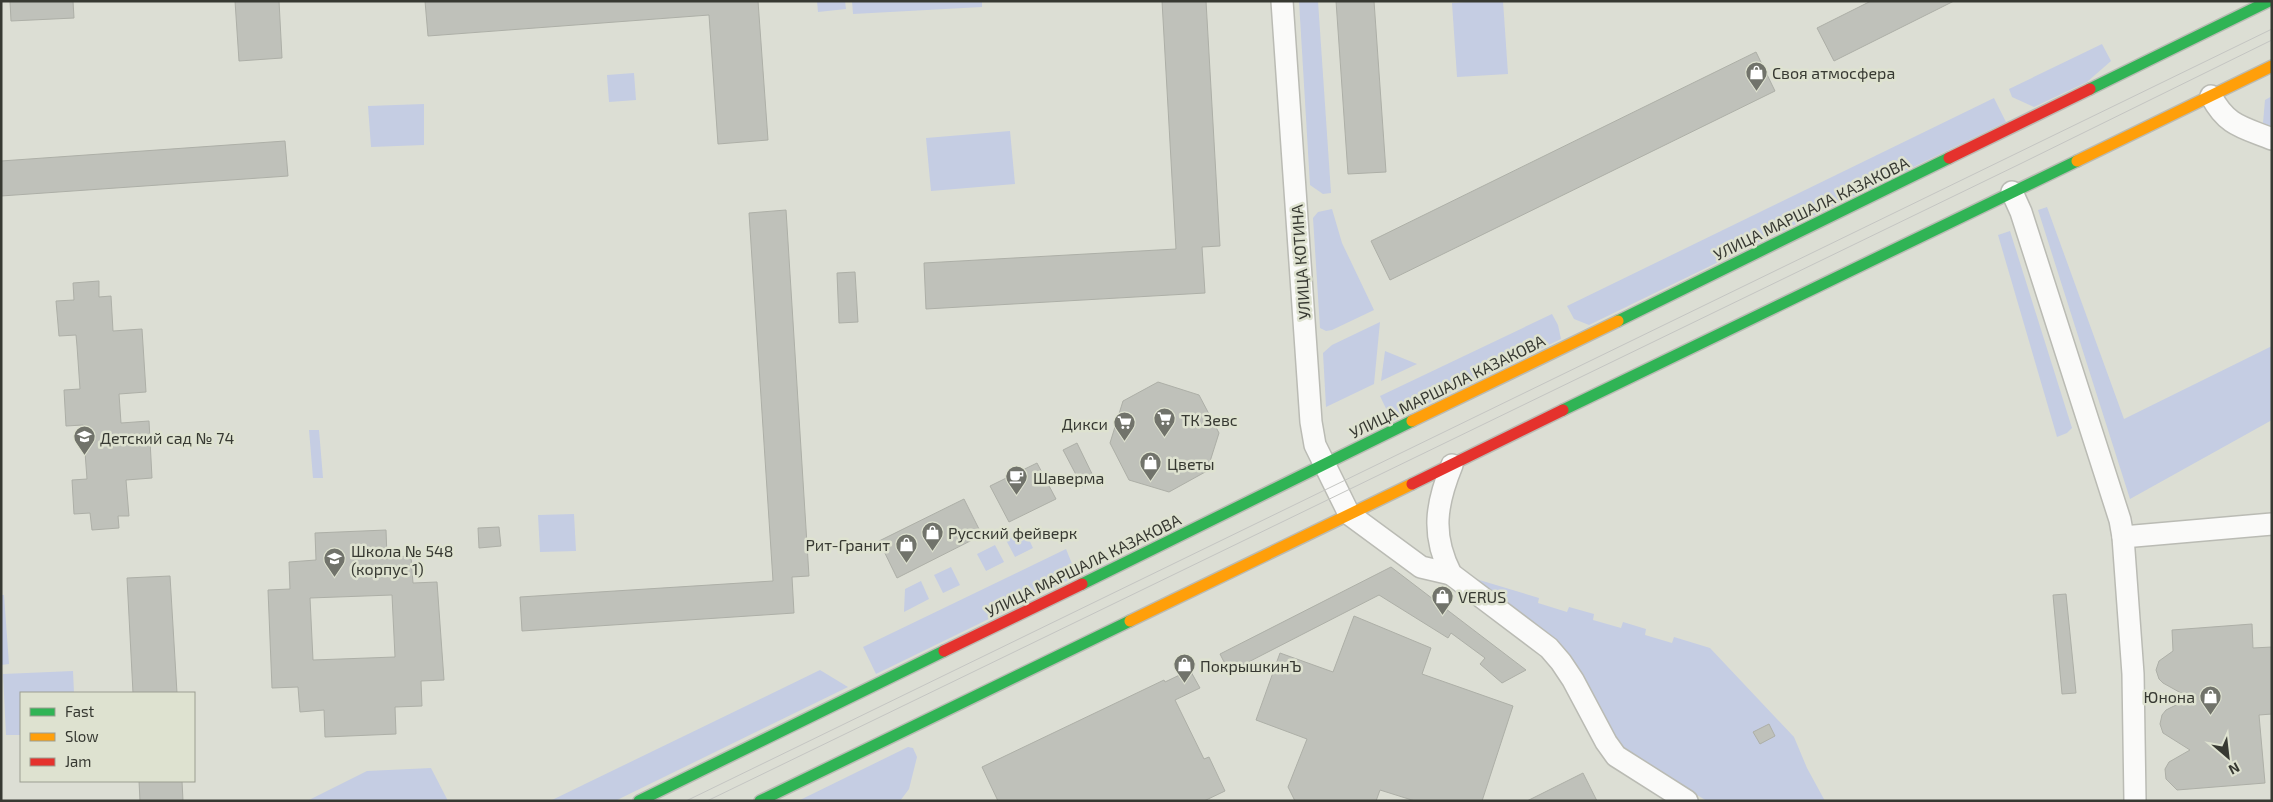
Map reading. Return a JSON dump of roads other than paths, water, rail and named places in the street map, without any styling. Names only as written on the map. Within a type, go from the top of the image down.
[{"type":"main road","name":"УЛИЦА МАРШАЛА КАЗАКОВА","points":[[639,801],[2269,1]]},
{"type":"main road","points":[[760,801],[2272,66]]},
{"type":"street","name":"УЛИЦА КОТИНА","points":[[1282,1],[1311,422],[1315,445],[1349,514]]},
{"type":"street","points":[[2210,96],[2220,112],[2232,123],[2272,139]]},
{"type":"street","points":[[2012,192],[2024,222],[2120,520],[2123,536],[2133,674],[2134,801]]},
{"type":"street","points":[[1452,465],[1441,492],[1438,516],[1438,538],[1443,558],[1452,574],[1549,648],[1561,662],[1606,742],[1616,756],[1688,801]]},
{"type":"street","points":[[1349,514],[1421,567],[1452,574]]},
{"type":"street","points":[[2123,536],[2272,524]]},
{"type":"tram line","points":[[686,801],[2272,29]]},
{"type":"tram line","points":[[707,801],[2272,40]]},
{"type":"place","name":"Своя атмосфера","points":[[1756,91]]},
{"type":"place","name":"ТК Зевс","points":[[1165,438]]},
{"type":"place","name":"Дикси","points":[[1124,442]]},
{"type":"place","name":"Детский сад № 74","points":[[84,456]]},
{"type":"place","name":"Цветы","points":[[1151,482]]},
{"type":"place","name":"Шаверма","points":[[1017,496]]},
{"type":"place","name":"Русский фейверк","points":[[932,551]]},
{"type":"place","name":"Рит-Гранит","points":[[906,563]]},
{"type":"place","name":"Школа № 548 (корпус 1)","points":[[335,578]]},
{"type":"place","name":"VERUS","points":[[1442,615]]},
{"type":"place","name":"ПокрышкинЪ","points":[[1184,684]]},
{"type":"place","name":"Юнона","points":[[2211,715]]}]
